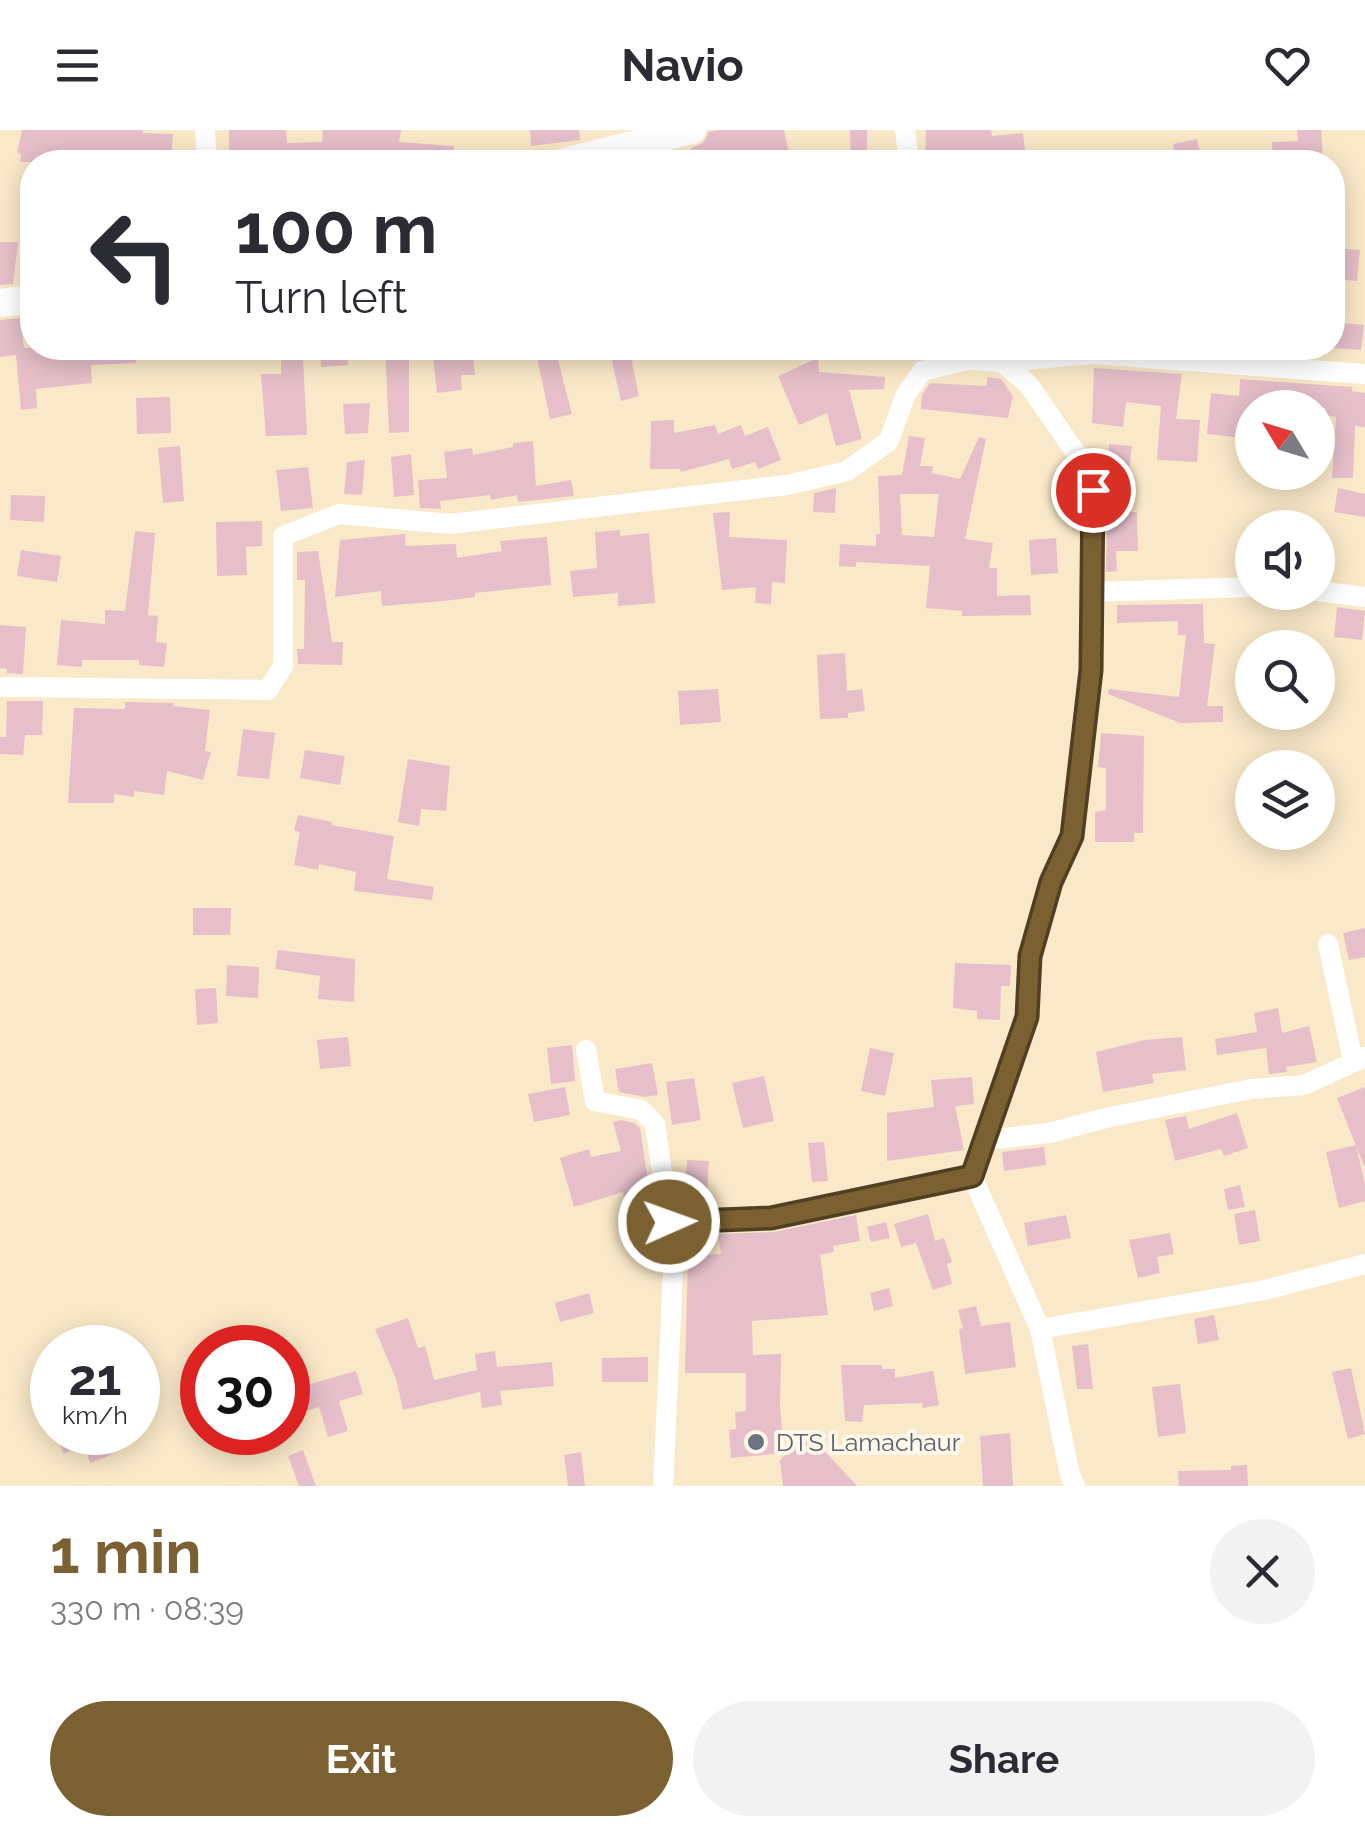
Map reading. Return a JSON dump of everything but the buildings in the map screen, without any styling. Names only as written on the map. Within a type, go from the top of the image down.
[{"type":"main road","points":[[612,150],[692,130]]},
{"type":"street","points":[[0,686],[268,690],[283,666],[283,536],[340,514],[450,524],[786,485],[847,471],[888,441],[906,396],[922,371],[950,360]]},
{"type":"street","points":[[993,360],[1025,360]]},
{"type":"street","points":[[1175,360],[1365,374]]},
{"type":"street","points":[[1002,362],[1028,384],[1080,459],[1093,490],[1091,670],[1072,836],[1051,882],[1030,956],[1027,1017],[972,1176],[1040,1329],[1075,1486]]},
{"type":"street","points":[[1092,592],[1235,588]]},
{"type":"street","points":[[1335,593],[1365,597]]},
{"type":"street","points":[[986,1140],[1048,1134],[1251,1090],[1304,1086],[1359,1059],[1328,944]]},
{"type":"street","points":[[586,1050],[595,1101],[641,1110],[655,1124],[674,1252],[662,1486]]},
{"type":"street","points":[[669,1222],[771,1218],[972,1176]]},
{"type":"street","points":[[1040,1329],[1264,1290],[1365,1264]]},
{"type":"place","name":"DTS Lamachaur","points":[[756,1442]]},
{"type":"route","points":[[669,1222],[771,1218],[972,1176],[1027,1017],[1030,956],[1051,882],[1072,836],[1091,670],[1093,490]]}]
